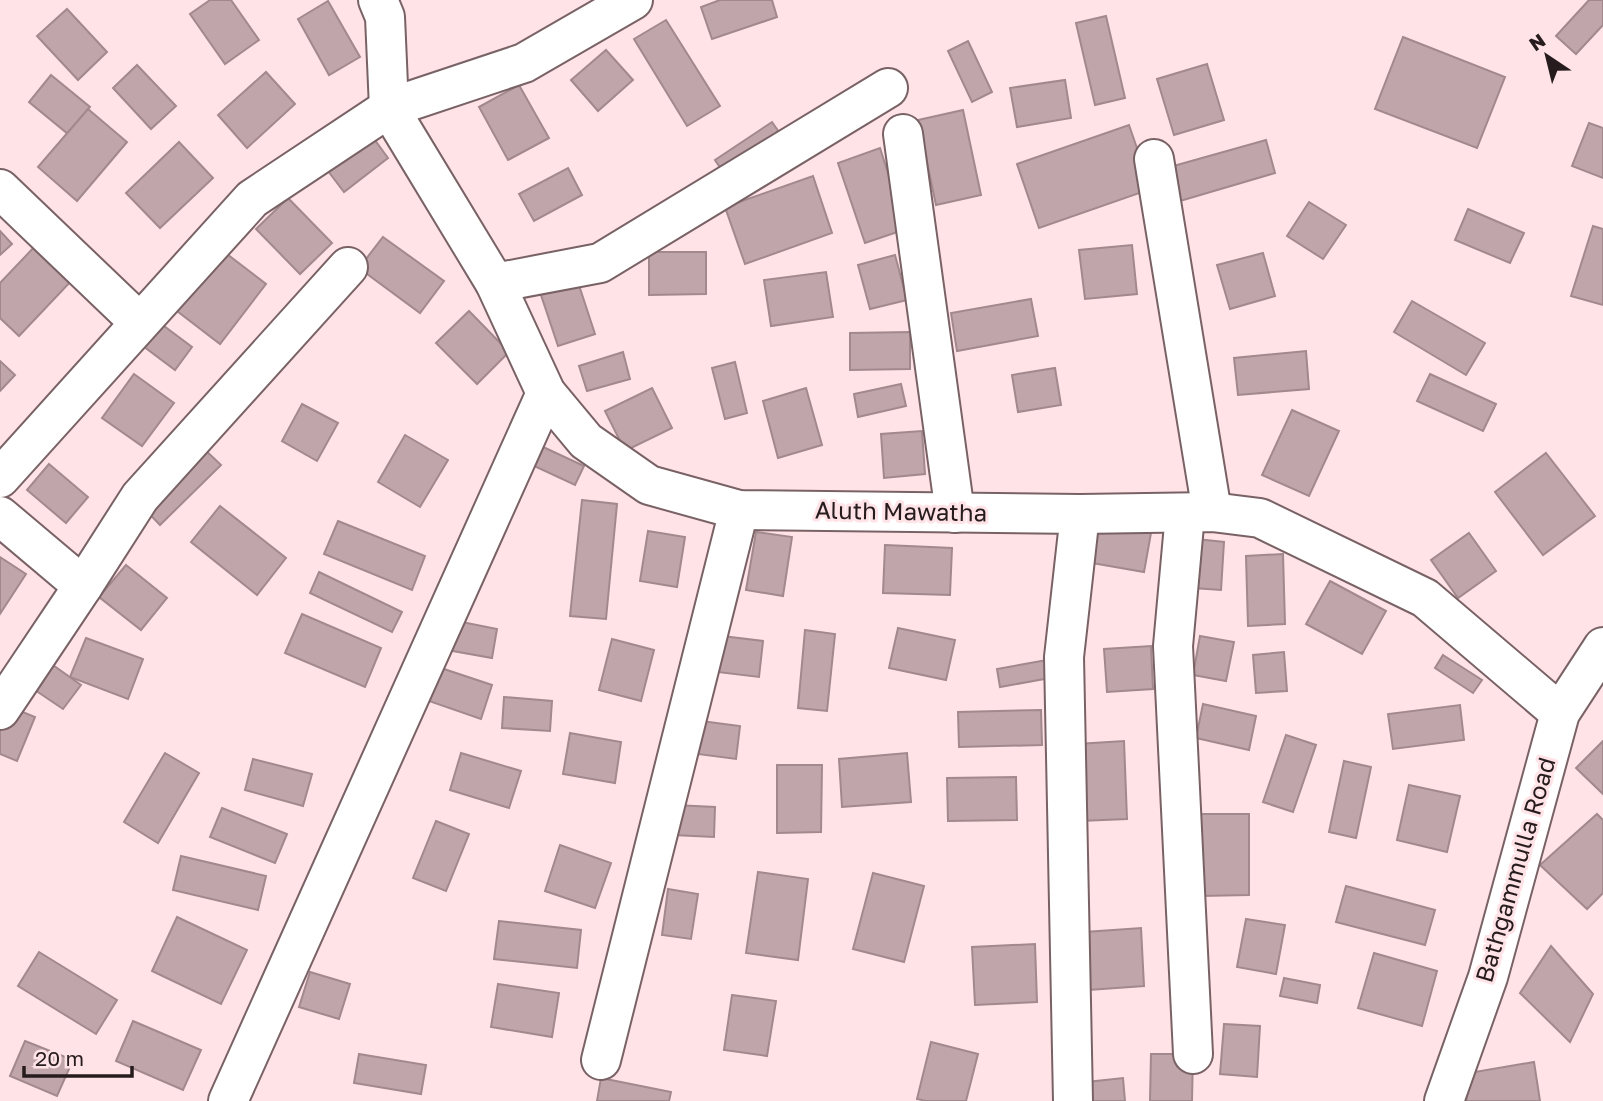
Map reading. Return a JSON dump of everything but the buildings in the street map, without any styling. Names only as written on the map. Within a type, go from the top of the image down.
[{"type":"street","points":[[377,0],[385,17],[389,108]]},
{"type":"street","points":[[0,478],[252,199],[389,108],[524,63],[633,0]]},
{"type":"street","points":[[495,283],[600,262],[888,88]]},
{"type":"street","name":"Aluth Mawatha","points":[[389,108],[495,283],[546,393],[586,441],[649,485],[738,510],[1198,513],[1260,518],[1425,598],[1560,713]]},
{"type":"street","points":[[902,134],[955,513]]},
{"type":"street","points":[[1154,159],[1198,513],[1173,646],[1193,1054]]},
{"type":"street","points":[[0,190],[139,322]]},
{"type":"street","points":[[0,710],[140,497],[348,267]]},
{"type":"street","points":[[228,1101],[546,393]]},
{"type":"street","points":[[601,1060],[738,510]]},
{"type":"street","points":[[1073,1101],[1064,657],[1080,514]]},
{"type":"street","points":[[0,516],[83,586]]},
{"type":"street","name":"Bathgammulla Road","points":[[1444,1101],[1488,977],[1560,713],[1603,647]]}]
